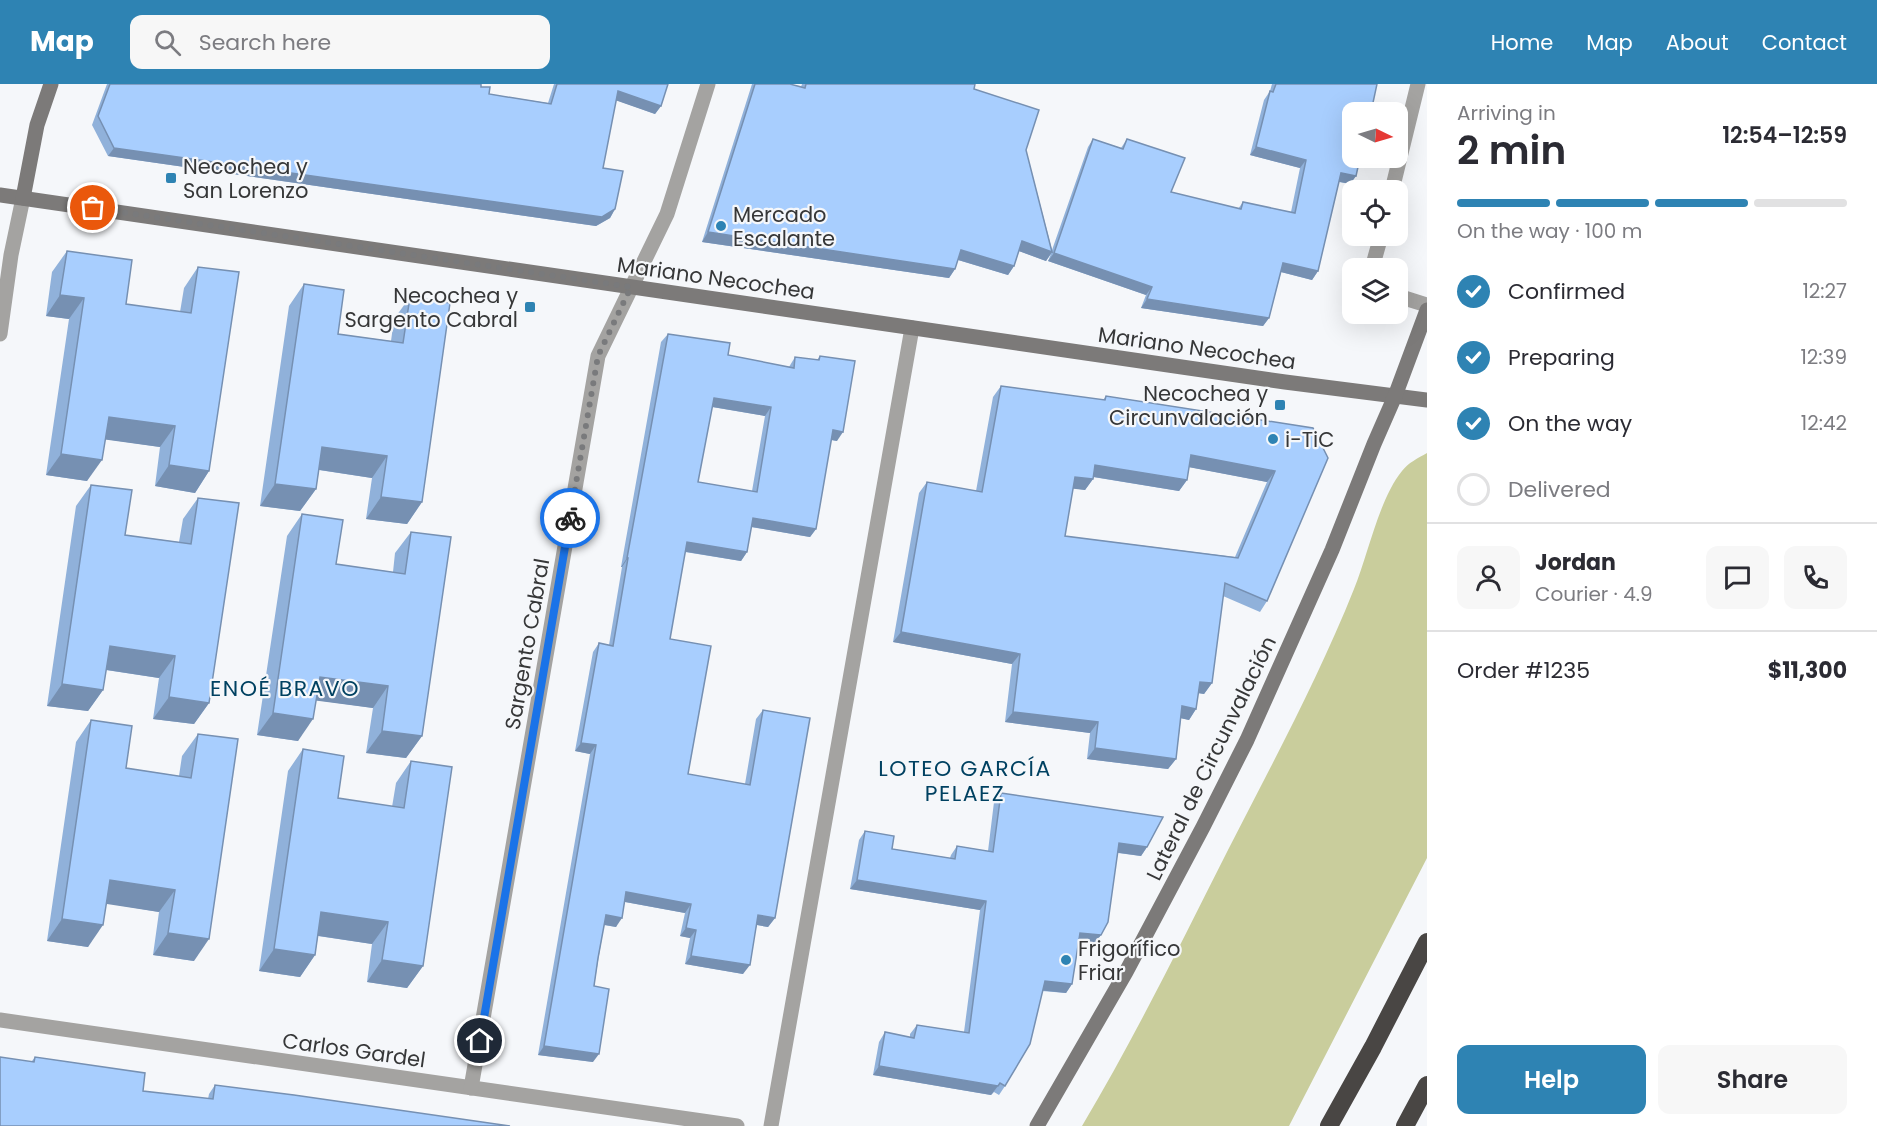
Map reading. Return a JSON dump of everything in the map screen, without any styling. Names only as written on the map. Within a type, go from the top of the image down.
[{"type":"highway","points":[[1329,1126],[1427,942]]},
{"type":"highway","points":[[1405,1126],[1427,1085]]},
{"type":"main road","points":[[22,198],[37,125],[51,84]]},
{"type":"main road","name":"Mariano Necochea","points":[[0,195],[1285,382],[1427,400]]},
{"type":"main road","name":"Lateral de Circunvalación","points":[[1037,1126],[1126,972],[1247,740],[1332,550],[1395,396],[1427,310]]},
{"type":"street","name":"Sargento Cabral","points":[[471,1088],[598,356],[667,214],[708,84]]},
{"type":"street","points":[[1394,180],[1418,84]]},
{"type":"street","points":[[0,334],[22,198]]},
{"type":"street","points":[[1408,299],[1427,305]]},
{"type":"street","points":[[771,1126],[912,328]]},
{"type":"street","name":"Carlos Gardel","points":[[0,1020],[737,1126]]},
{"type":"green space","points":[[1427,453],[1427,858],[1289,1126],[1082,1126],[1157,990],[1310,688],[1354,589],[1387,496],[1404,468]]},
{"type":"building","points":[[110,84],[481,84],[481,87],[490,87],[489,94],[551,104],[557,84],[668,84],[661,106],[618,91],[603,168],[623,171],[615,209],[602,217],[114,148],[98,116]]},
{"type":"building","points":[[755,84],[790,84],[805,88],[806,84],[975,84],[974,89],[1039,110],[1026,150],[1052,252],[1022,241],[1014,266],[961,250],[955,269],[708,232]]},
{"type":"building","points":[[1276,84],[1377,84],[1373,102],[1342,102],[1342,168],[1358,168],[1356,176],[1341,173],[1318,271],[1283,263],[1269,318],[1147,299],[1152,287],[1054,253],[1093,139],[1123,149],[1127,139],[1185,158],[1171,192],[1241,209],[1243,202],[1295,213],[1306,160],[1256,147],[1270,91],[1273,92]]},
{"type":"building","points":[[67,251],[132,260],[126,304],[191,313],[198,267],[239,272],[209,471],[169,465],[175,426],[109,417],[102,460],[61,454],[84,298],[60,295]]},
{"type":"building","points":[[304,284],[344,290],[338,334],[403,343],[410,297],[450,303],[422,502],[381,497],[387,456],[322,447],[316,489],[275,484]]},
{"type":"building","points":[[668,334],[730,343],[728,355],[794,368],[795,357],[819,360],[820,356],[855,361],[843,432],[833,430],[816,529],[753,518],[747,552],[687,542],[670,639],[711,646],[688,774],[750,785],[763,710],[810,718],[775,918],[758,915],[750,965],[691,956],[696,930],[686,928],[691,904],[626,892],[622,918],[606,915],[598,958],[594,986],[609,989],[599,1054],[544,1046],[596,745],[581,743],[599,643],[613,646]],"holes":[[[714,398],[771,407],[757,492],[698,482]]]},
{"type":"building","points":[[1001,386],[1105,400],[1106,396],[1313,428],[1328,458],[1267,601],[1225,583],[1212,683],[1200,682],[1196,709],[1182,706],[1176,759],[1095,748],[1098,722],[1013,712],[1020,654],[901,632],[927,482],[982,492]],"holes":[[[1191,455],[1275,471],[1238,558],[1065,536],[1075,477],[1093,479],[1095,465],[1187,480]]]},
{"type":"building","points":[[91,485],[132,490],[125,535],[191,544],[198,498],[239,503],[209,703],[169,697],[175,656],[110,646],[103,690],[62,684]]},
{"type":"building","points":[[302,514],[343,520],[336,564],[405,574],[411,532],[451,537],[422,736],[382,731],[388,686],[320,677],[313,719],[273,713]]},
{"type":"building","points":[[91,720],[132,726],[126,768],[191,778],[198,734],[238,739],[209,939],[168,933],[175,890],[110,880],[103,925],[62,919]]},
{"type":"building","points":[[303,749],[344,756],[338,798],[404,808],[411,761],[452,767],[423,966],[382,960],[388,922],[321,912],[315,955],[274,949]]},
{"type":"building","points":[[1001,793],[1163,817],[1147,847],[1119,843],[1108,922],[1101,935],[1080,933],[1072,984],[1045,981],[1030,1044],[1005,1086],[1000,1083],[998,1086],[879,1066],[885,1032],[914,1038],[917,1025],[969,1033],[986,901],[857,880],[865,831],[894,836],[892,849],[955,859],[957,846],[993,852]]},
{"type":"building","points":[[0,1057],[34,1062],[35,1057],[145,1073],[143,1091],[213,1099],[215,1085],[510,1126],[0,1126]]},
{"type":"way so far","points":[[93,208],[631,287],[598,356],[570,518]]},
{"type":"place","name":"Necochea y San Lorenzo","points":[[171,178]]},
{"type":"place","name":"Mercado Escalante","points":[[721,226]]},
{"type":"place","name":"Necochea y Sargento Cabral","points":[[530,307]]},
{"type":"place","name":"Necochea y Circunvalación","points":[[1280,405]]},
{"type":"place","name":"i-TiC","points":[[1273,439]]},
{"type":"place","name":"Frigorífico Friar","points":[[1066,960]]},
{"type":"district","name":"ENOÉ BRAVO","points":[[285,688]]},
{"type":"district","name":"LOTEO GARCÍA PELAEZ","points":[[965,780]]},
{"type":"route","points":[[480,1041],[570,518]]}]
